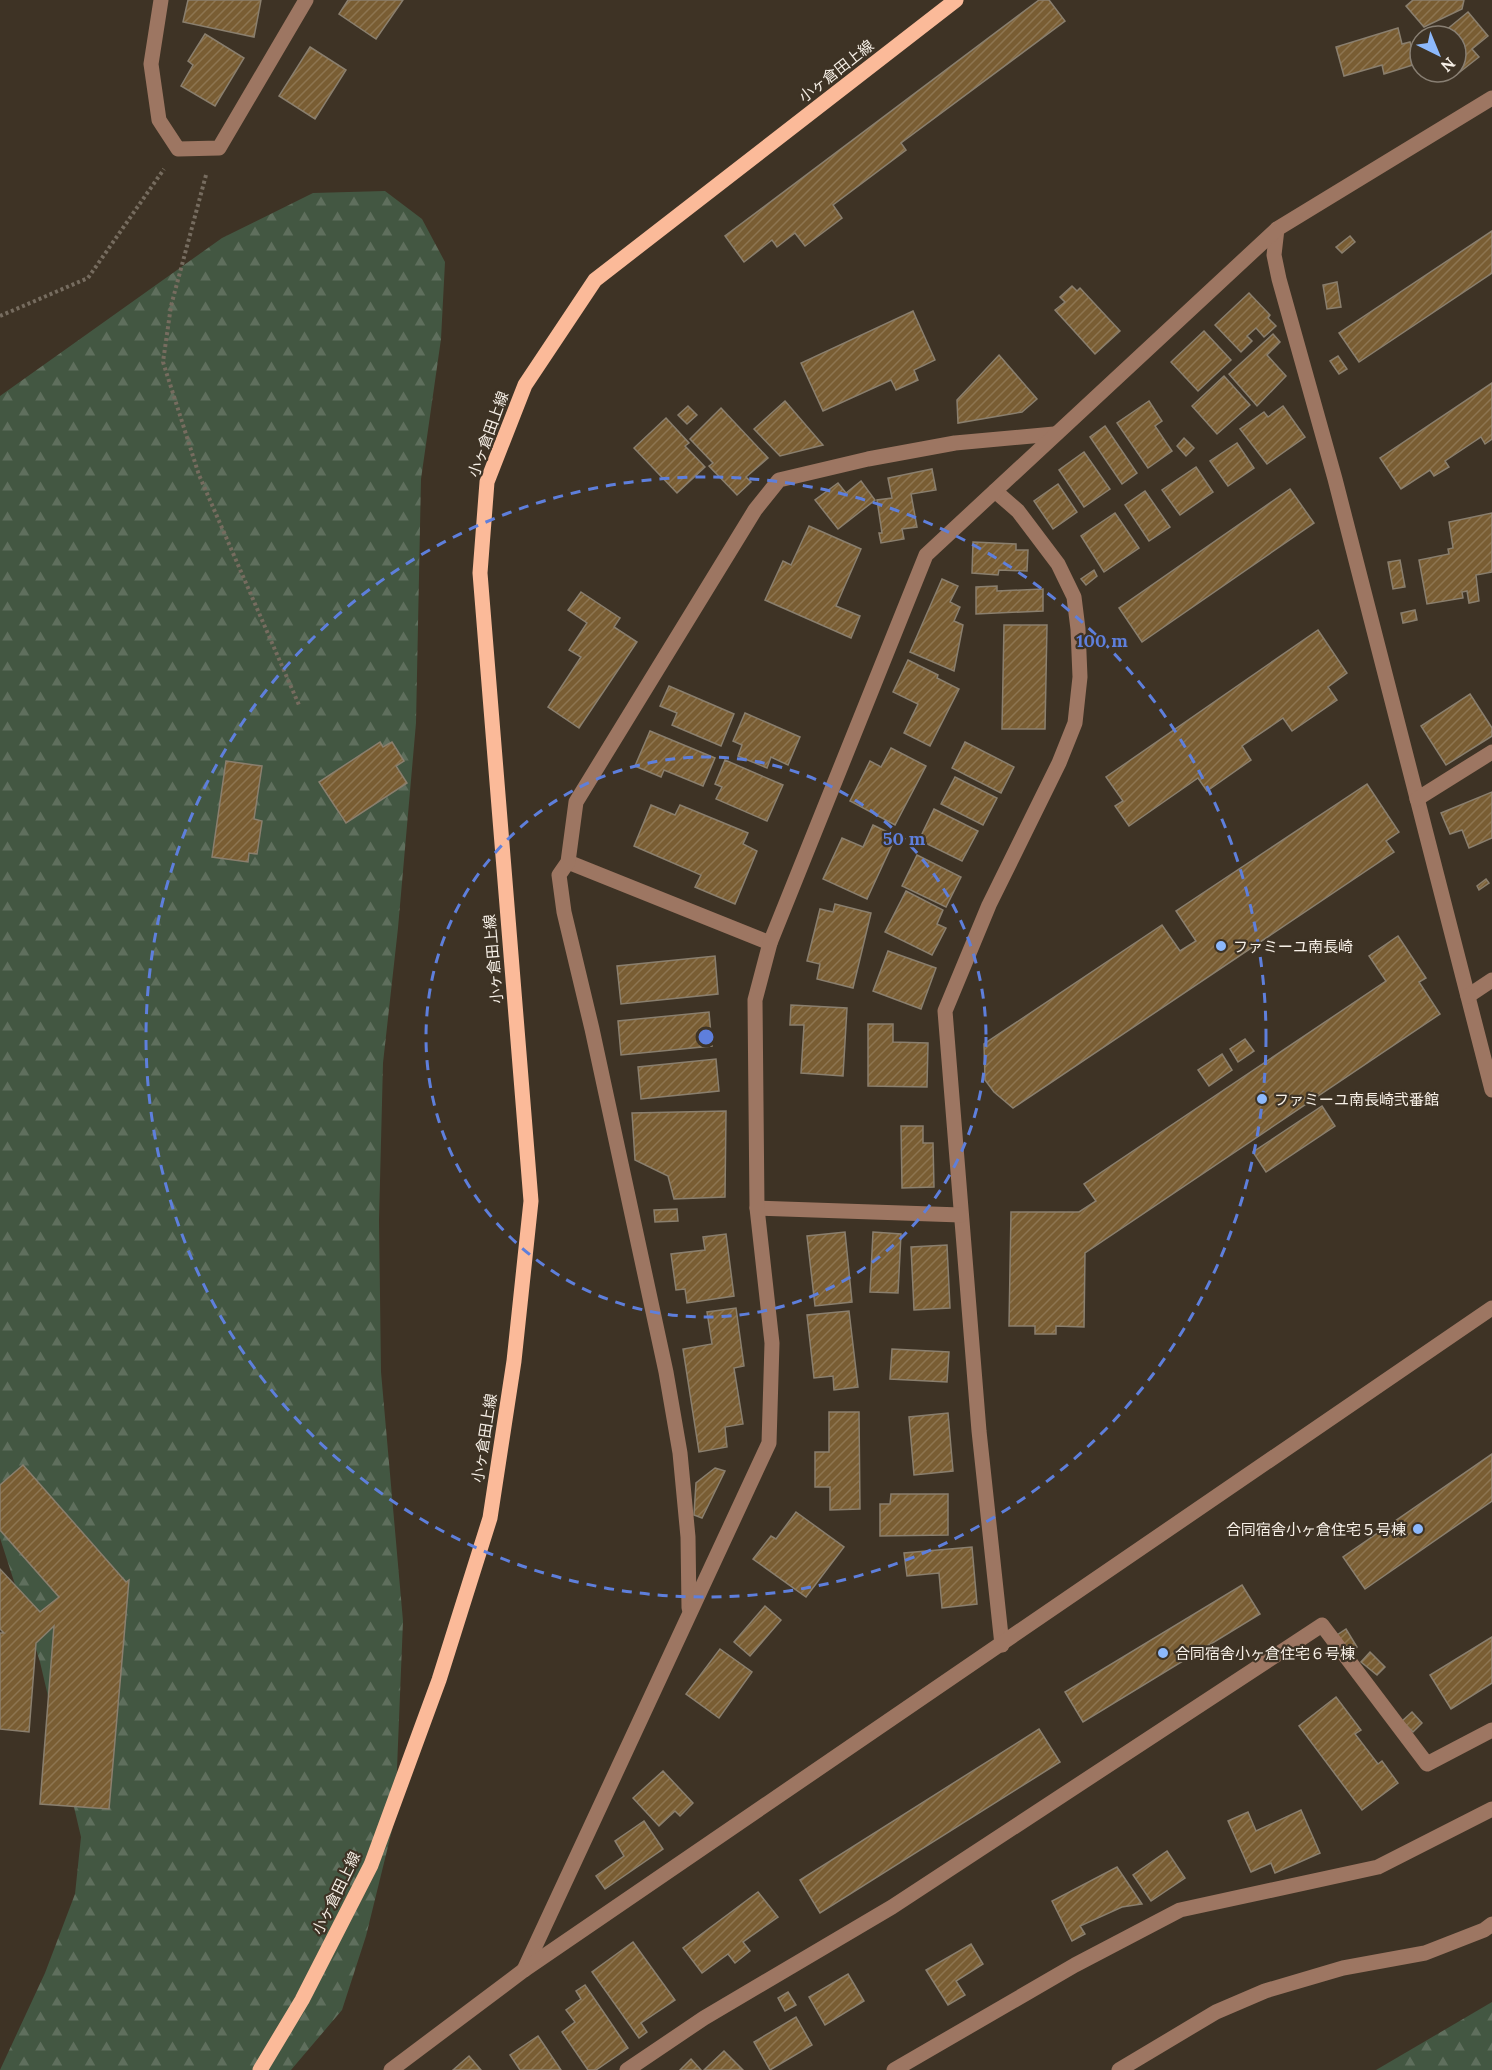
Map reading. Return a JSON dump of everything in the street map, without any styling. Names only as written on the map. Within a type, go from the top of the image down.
[{"type":"main road","name":"小ヶ倉田上線","points":[[260,2070],[302,2000],[371,1865],[439,1680],[490,1518],[514,1361],[531,1201],[480,573],[487,482],[525,385],[595,280],[956,0]]},
{"type":"street","points":[[161,0],[151,64],[159,120],[178,149],[219,148],[306,0]]},
{"type":"street","points":[[524,1970],[769,1443],[772,1343],[757,1208],[755,1000],[770,943],[926,555],[1277,229],[1492,98]]},
{"type":"street","points":[[1277,229],[1274,255],[1279,279],[1335,479],[1492,1090]]},
{"type":"street","points":[[689,1614],[688,1537],[680,1453],[666,1372],[592,1029],[564,912],[559,875],[568,862],[576,802],[755,510],[779,480],[868,459],[944,445],[1054,434]]},
{"type":"street","points":[[995,491],[1018,511],[1058,564],[1074,597],[1080,677],[1075,723],[1059,763],[988,905],[945,1011],[979,1431],[1002,1645]]},
{"type":"street","points":[[1418,800],[1492,752]]},
{"type":"street","points":[[568,862],[770,943]]},
{"type":"street","points":[[1468,996],[1492,980]]},
{"type":"street","points":[[757,1208],[961,1215]]},
{"type":"street","points":[[391,2070],[524,1970],[1492,1308]]},
{"type":"street","points":[[627,2070],[704,2018],[892,1908],[1322,1625],[1427,1764],[1492,1730]]},
{"type":"street","points":[[894,2070],[1075,1965],[1180,1910],[1377,1867],[1492,1809]]},
{"type":"street","points":[[1119,2070],[1216,2012],[1265,1991],[1343,1968],[1425,1953],[1484,1930],[1492,1924]]},
{"type":"path","points":[[219,148],[203,182],[171,306],[163,362],[199,475],[299,705]]},
{"type":"path","points":[[0,316],[88,278],[178,149]]},
{"type":"green space","points":[[385,191],[422,219],[445,262],[441,339],[421,479],[416,723],[398,928],[383,1063],[379,1220],[381,1372],[403,1621],[395,1818],[366,1936],[342,2010],[291,2070],[0,2070],[45,1973],[75,1894],[81,1837],[40,1662],[0,1538],[0,396],[222,238],[313,193]]},
{"type":"green space","points":[[1492,2002],[1492,2070],[1376,2070]]},
{"type":"building","points":[[188,0],[261,0],[254,37],[183,22]]},
{"type":"building","points":[[348,0],[403,0],[376,39],[339,14]]},
{"type":"building","points":[[1039,0],[1049,0],[1065,21],[901,143],[906,150],[833,205],[842,218],[805,246],[795,233],[777,247],[772,240],[744,262],[725,236]]},
{"type":"building","points":[[1413,0],[1464,0],[1462,9],[1430,24],[1421,24],[1406,6]]},
{"type":"building","points":[[1468,12],[1488,36],[1472,49],[1479,57],[1468,66],[1468,24],[1454,24]]},
{"type":"building","points":[[1398,28],[1402,44],[1408,42],[1408,66],[1384,74],[1382,65],[1344,76],[1336,47]]},
{"type":"building","points":[[205,34],[244,58],[215,106],[181,86],[193,65],[188,61]]},
{"type":"building","points":[[310,47],[346,70],[315,119],[279,96]]},
{"type":"building","points":[[1492,231],[1492,273],[1359,362],[1339,333]]},
{"type":"building","points":[[1350,236],[1355,242],[1342,253],[1336,247]]},
{"type":"building","points":[[1337,282],[1341,307],[1327,309],[1323,285]]},
{"type":"building","points":[[1072,286],[1077,291],[1080,288],[1120,331],[1095,354],[1055,310],[1065,302],[1060,297]]},
{"type":"building","points":[[1249,293],[1270,315],[1268,318],[1276,326],[1264,337],[1256,328],[1247,336],[1252,341],[1241,352],[1215,325]]},
{"type":"building","points":[[913,311],[935,360],[914,370],[918,380],[896,390],[891,380],[823,411],[801,363]]},
{"type":"building","points":[[1204,331],[1231,360],[1198,391],[1171,362]]},
{"type":"building","points":[[1273,334],[1280,342],[1267,355],[1286,376],[1257,406],[1229,374]]},
{"type":"building","points":[[999,355],[1037,399],[1022,412],[958,423],[957,400]]},
{"type":"building","points":[[1338,356],[1347,369],[1339,374],[1330,361]]},
{"type":"building","points":[[1224,376],[1250,405],[1217,434],[1192,406]]},
{"type":"building","points":[[1492,383],[1492,439],[1485,444],[1481,437],[1445,461],[1449,467],[1434,476],[1430,470],[1401,489],[1380,458]]},
{"type":"building","points":[[785,401],[823,445],[780,456],[754,429]]},
{"type":"building","points":[[1149,401],[1162,421],[1155,426],[1172,451],[1148,468],[1117,423]]},
{"type":"building","points":[[688,406],[697,415],[687,424],[678,415]]},
{"type":"building","points":[[1283,406],[1305,437],[1267,464],[1240,429],[1264,412],[1268,417]]},
{"type":"building","points":[[721,408],[768,458],[746,477],[751,482],[737,495],[709,466],[713,463],[690,439]]},
{"type":"building","points":[[666,418],[689,443],[685,446],[705,467],[677,493],[634,448]]},
{"type":"building","points":[[1105,426],[1137,473],[1122,484],[1090,437]]},
{"type":"building","points":[[1184,438],[1194,448],[1186,456],[1177,446]]},
{"type":"building","points":[[1237,443],[1254,468],[1228,486],[1210,461]]},
{"type":"building","points":[[1084,452],[1110,489],[1084,507],[1059,470]]},
{"type":"building","points":[[1196,467],[1213,492],[1180,515],[1162,490]]},
{"type":"building","points":[[932,469],[936,490],[911,494],[917,527],[902,529],[904,539],[881,543],[879,533],[882,533],[877,500],[892,498],[888,478]]},
{"type":"building","points":[[861,481],[875,500],[838,529],[815,500],[838,483],[846,493]]},
{"type":"building","points":[[1058,484],[1077,512],[1053,529],[1034,501]]},
{"type":"building","points":[[1290,489],[1314,523],[1142,642],[1119,608]]},
{"type":"building","points":[[1145,491],[1170,527],[1149,541],[1125,505]]},
{"type":"building","points":[[1115,513],[1139,548],[1104,572],[1081,536]]},
{"type":"building","points":[[1492,513],[1492,572],[1476,575],[1479,601],[1469,603],[1467,591],[1462,592],[1463,598],[1427,604],[1419,560],[1449,554],[1448,549],[1453,548],[1449,522]]},
{"type":"building","points":[[809,526],[861,549],[836,606],[860,616],[851,638],[765,600],[783,561],[791,565]]},
{"type":"building","points":[[973,542],[1016,544],[1016,550],[1028,550],[1027,571],[999,570],[998,575],[972,573]]},
{"type":"building","points":[[1400,560],[1405,587],[1393,589],[1388,562]]},
{"type":"building","points":[[1094,570],[1097,576],[1086,585],[1081,579]]},
{"type":"building","points":[[942,579],[958,586],[950,602],[960,607],[954,621],[963,625],[954,671],[910,652]]},
{"type":"building","points":[[997,586],[997,591],[1043,589],[1043,611],[976,614],[976,587]]},
{"type":"building","points":[[581,592],[620,618],[614,627],[637,642],[579,728],[548,707],[581,657],[569,650],[587,623],[568,610]]},
{"type":"building","points":[[1415,610],[1417,620],[1403,623],[1401,613]]},
{"type":"building","points":[[1004,625],[1047,625],[1045,729],[1002,729]]},
{"type":"building","points":[[1318,630],[1347,673],[1328,687],[1337,700],[1292,731],[1283,718],[1242,746],[1251,760],[1207,791],[1198,778],[1129,826],[1115,806],[1123,801],[1106,777]]},
{"type":"building","points":[[908,660],[959,689],[930,746],[904,733],[918,704],[893,692]]},
{"type":"building","points":[[669,686],[734,714],[721,746],[672,725],[677,713],[660,706]]},
{"type":"building","points":[[1470,694],[1492,728],[1492,736],[1446,765],[1421,726]]},
{"type":"building","points":[[745,713],[800,737],[788,765],[771,757],[767,768],[738,756],[742,745],[733,741]]},
{"type":"building","points":[[650,731],[715,758],[703,786],[664,770],[661,777],[635,766]]},
{"type":"building","points":[[380,742],[383,747],[392,742],[404,761],[396,766],[407,783],[346,823],[319,782]]},
{"type":"building","points":[[965,742],[1014,767],[1001,793],[952,768]]},
{"type":"building","points":[[891,748],[926,766],[895,825],[850,801],[870,761],[881,767]]},
{"type":"building","points":[[725,760],[783,785],[767,821],[716,799],[722,787],[715,784]]},
{"type":"building","points":[[226,761],[262,766],[254,819],[262,821],[257,854],[249,853],[248,862],[212,857]]},
{"type":"building","points":[[955,777],[997,798],[983,825],[941,804]]},
{"type":"building","name":"ファミーユ南長崎","points":[[1367,784],[1399,832],[1386,841],[1394,852],[1013,1108],[994,1092],[985,1080],[984,1044],[1162,925],[1180,951],[1196,941],[1176,911]]},
{"type":"building","points":[[1492,792],[1492,838],[1469,848],[1462,830],[1450,834],[1441,813]]},
{"type":"building","points":[[651,805],[675,815],[680,805],[748,833],[743,844],[757,851],[735,904],[695,887],[701,875],[634,846]]},
{"type":"building","points":[[934,809],[978,831],[962,861],[919,840]]},
{"type":"building","points":[[873,825],[896,836],[867,899],[823,879],[842,838],[863,847]]},
{"type":"building","points":[[917,855],[961,877],[946,907],[902,886]]},
{"type":"building","points":[[1486,879],[1489,883],[1479,890],[1477,886]]},
{"type":"building","points":[[906,891],[943,910],[937,924],[946,928],[932,955],[885,932]]},
{"type":"building","points":[[835,904],[871,913],[853,988],[817,979],[820,964],[807,961],[820,909],[833,912]]},
{"type":"building","name":"ファミーユ南長崎弐番館","points":[[1398,936],[1426,978],[1419,982],[1440,1014],[1085,1253],[1084,1327],[1056,1326],[1056,1334],[1035,1334],[1035,1326],[1009,1326],[1011,1212],[1079,1212],[1096,1201],[1084,1184],[1386,981],[1369,956]]},
{"type":"building","points":[[888,951],[936,968],[921,1009],[873,991]]},
{"type":"building","points":[[715,956],[718,994],[621,1004],[617,966]]},
{"type":"building","points":[[791,1005],[847,1008],[843,1076],[801,1073],[804,1025],[790,1025]]},
{"type":"building","points":[[709,1012],[712,1046],[621,1055],[618,1021]]},
{"type":"building","points":[[868,1024],[893,1024],[893,1042],[928,1043],[927,1087],[868,1086]]},
{"type":"building","points":[[1245,1039],[1254,1051],[1238,1062],[1230,1049]]},
{"type":"building","points":[[1222,1054],[1232,1070],[1209,1086],[1198,1070]]},
{"type":"building","points":[[716,1059],[719,1091],[641,1099],[638,1067]]},
{"type":"building","points":[[1322,1106],[1335,1126],[1266,1172],[1253,1152]]},
{"type":"building","points":[[726,1111],[725,1197],[674,1199],[668,1176],[635,1160],[632,1113]]},
{"type":"building","points":[[901,1126],[923,1126],[923,1143],[933,1143],[934,1187],[902,1188]]},
{"type":"building","points":[[677,1209],[678,1221],[655,1222],[654,1210]]},
{"type":"building","points":[[845,1232],[852,1302],[815,1306],[807,1236]]},
{"type":"building","points":[[873,1232],[901,1234],[898,1293],[870,1292]]},
{"type":"building","points":[[726,1234],[734,1296],[687,1303],[685,1289],[676,1290],[671,1254],[705,1250],[703,1237]]},
{"type":"building","points":[[947,1245],[950,1308],[914,1310],[911,1247]]},
{"type":"building","points":[[736,1308],[744,1366],[734,1368],[743,1424],[725,1427],[727,1447],[699,1452],[683,1349],[712,1344],[707,1312]]},
{"type":"building","points":[[849,1311],[858,1387],[834,1390],[833,1376],[814,1378],[807,1315]]},
{"type":"building","points":[[892,1349],[949,1352],[947,1382],[890,1379]]},
{"type":"building","points":[[829,1412],[859,1412],[860,1509],[830,1510],[830,1487],[815,1487],[815,1452],[829,1452]]},
{"type":"building","points":[[948,1413],[953,1471],[914,1475],[909,1417]]},
{"type":"building","name":"合同宿舎小ヶ倉住宅５号棟","points":[[1492,1454],[1492,1501],[1365,1589],[1343,1557]]},
{"type":"building","points":[[23,1465],[126,1582],[129,1580],[109,1809],[40,1804],[54,1626],[36,1643],[29,1732],[0,1729],[0,1633],[4,1633],[0,1629],[0,1569],[40,1612],[59,1597],[0,1530],[0,1485]]},
{"type":"building","points":[[715,1468],[725,1471],[702,1518],[694,1515],[696,1483]]},
{"type":"building","points":[[891,1494],[948,1494],[948,1535],[880,1536],[880,1504],[890,1504]]},
{"type":"building","points":[[796,1512],[844,1547],[806,1597],[753,1559],[771,1536],[776,1539]]},
{"type":"building","points":[[972,1547],[977,1604],[942,1608],[939,1573],[907,1576],[904,1553]]},
{"type":"building","name":"合同宿舎小ヶ倉住宅６号棟","points":[[1242,1585],[1260,1614],[1083,1722],[1065,1692]]},
{"type":"building","points":[[765,1606],[781,1620],[750,1656],[734,1642]]},
{"type":"building","points":[[1346,1629],[1357,1647],[1348,1653],[1337,1635]]},
{"type":"building","points":[[1492,1637],[1492,1683],[1451,1709],[1430,1675]]},
{"type":"building","points":[[720,1649],[752,1672],[719,1718],[686,1694]]},
{"type":"building","points":[[1370,1652],[1385,1667],[1377,1675],[1361,1662]]},
{"type":"building","points":[[1336,1697],[1361,1730],[1355,1734],[1378,1764],[1382,1761],[1398,1783],[1362,1810],[1299,1726]]},
{"type":"building","points":[[1412,1712],[1422,1723],[1413,1732],[1402,1721]]},
{"type":"building","points":[[1039,1729],[1060,1762],[820,1913],[800,1880]]},
{"type":"building","points":[[663,1771],[693,1803],[680,1816],[675,1811],[659,1826],[633,1798]]},
{"type":"building","points":[[1301,1810],[1320,1853],[1275,1873],[1271,1863],[1251,1872],[1228,1821],[1248,1812],[1256,1831]]},
{"type":"building","points":[[644,1821],[663,1849],[605,1889],[596,1876],[624,1856],[615,1841]]},
{"type":"building","points":[[1167,1851],[1185,1878],[1151,1901],[1133,1875]]},
{"type":"building","points":[[1117,1867],[1142,1904],[1122,1907],[1080,1926],[1085,1934],[1072,1941],[1052,1901]]},
{"type":"building","points":[[758,1892],[778,1917],[743,1942],[750,1951],[735,1963],[728,1954],[702,1973],[683,1948]]},
{"type":"building","points":[[633,1942],[675,2000],[641,2023],[647,2032],[639,2038],[592,1972]]},
{"type":"building","points":[[971,1944],[983,1964],[956,1981],[965,1995],[948,2005],[926,1970]]},
{"type":"building","points":[[848,1974],[864,2001],[825,2025],[809,1997]]},
{"type":"building","points":[[585,1985],[628,2048],[596,2070],[588,2070],[562,2032],[575,2022],[566,2010],[581,1999],[576,1991]]},
{"type":"building","points":[[788,1992],[796,2005],[785,2011],[778,1998]]},
{"type":"building","points":[[796,2017],[812,2045],[770,2070],[754,2042]]},
{"type":"building","points":[[538,2036],[561,2070],[520,2070],[510,2055]]},
{"type":"building","points":[[724,2051],[743,2070],[704,2070]]},
{"type":"building","points":[[469,2056],[481,2070],[453,2070]]},
{"type":"building","points":[[691,2059],[701,2070],[680,2070]]},
{"type":"place","name":"ファミーユ南長崎","points":[[1221,946]]},
{"type":"place","name":"ファミーユ南長崎弐番館","points":[[1262,1099]]},
{"type":"place","name":"合同宿舎小ヶ倉住宅５号棟","points":[[1418,1529]]},
{"type":"place","name":"合同宿舎小ヶ倉住宅６号棟","points":[[1163,1653]]}]
